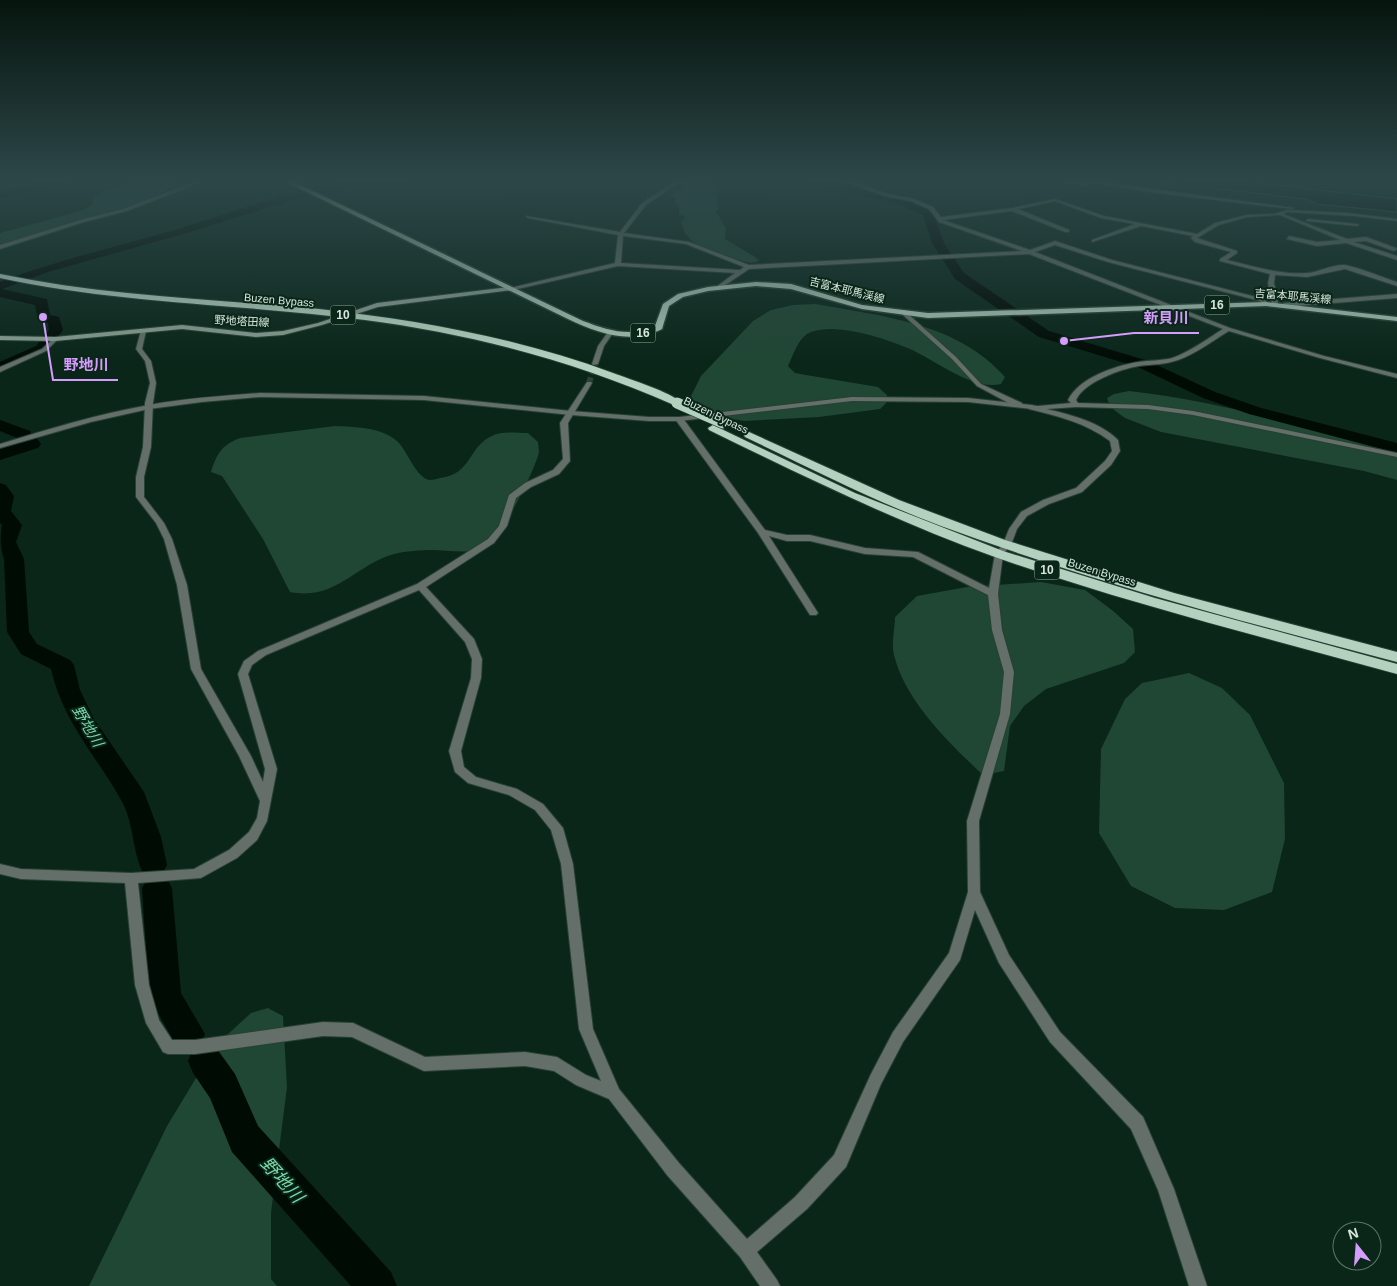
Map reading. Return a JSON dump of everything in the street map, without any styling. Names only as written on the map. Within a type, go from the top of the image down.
[{"type":"highway","name":"Buzen Bypass","points":[[0,276],[60,288],[127,297],[345,315],[434,328],[520,348],[623,380],[718,425],[851,495],[1150,601],[1397,669]]},
{"type":"highway","name":"Buzen Bypass","points":[[0,282],[53,292],[120,301],[334,319],[427,333],[512,352],[572,370],[673,405]]},
{"type":"highway","name":"Buzen Bypass","points":[[1003,550],[1397,657]]},
{"type":"main road","name":"吉富本耶馬渓線","points":[[411,241],[509,289],[610,333],[650,332],[659,327],[664,307],[671,300],[680,296],[718,288],[751,284],[781,285],[859,306],[905,314],[938,316],[1275,304],[1397,319]]},
{"type":"main road","name":"野地塔田線","points":[[0,338],[55,339],[182,328],[256,334],[299,330],[395,301],[509,289]]},
{"type":"street","points":[[0,247],[19,241]]},
{"type":"street","points":[[618,264],[620,241]]},
{"type":"street","points":[[672,241],[687,243],[748,266],[1030,252],[1055,243],[1110,261],[1262,300],[1266,304]]},
{"type":"street","points":[[998,241],[1228,329],[1322,357],[1397,376]]},
{"type":"street","points":[[1197,241],[1235,252],[1222,260],[1273,272],[1307,275],[1336,266],[1345,267],[1397,284]]},
{"type":"street","points":[[1303,241],[1317,244],[1355,241]]},
{"type":"street","points":[[1372,241],[1394,249]]},
{"type":"street","points":[[1349,242],[1397,258]]},
{"type":"street","points":[[509,289],[618,264],[740,272]]},
{"type":"street","points":[[718,288],[748,266]]},
{"type":"street","points":[[1273,272],[1271,283],[1275,304]]},
{"type":"street","points":[[1284,305],[1397,296]]},
{"type":"street","points":[[905,314],[954,358],[979,385],[1019,405]]},
{"type":"street","points":[[1076,405],[1072,400],[1073,396],[1091,381],[1134,364],[1168,362],[1228,329]]},
{"type":"street","points":[[143,331],[139,349],[148,361],[153,383],[149,407],[148,447],[140,477],[140,497],[160,523],[168,539],[182,585],[196,669],[245,756],[265,800]]},
{"type":"street","points":[[595,364],[601,346],[610,333]]},
{"type":"street","points":[[0,370],[44,350],[55,339]]},
{"type":"street","points":[[0,869],[20,874],[131,878],[196,874],[233,854],[253,836],[263,818],[271,769],[243,674],[248,663],[262,654],[420,586],[491,541],[503,526],[512,497],[528,485],[556,472],[567,459],[564,423],[589,383]]},
{"type":"street","points":[[0,446],[89,420],[149,407],[260,395],[424,398],[630,418],[679,419],[852,399],[968,400],[1032,407],[1092,425],[1114,440],[1116,451],[1108,463],[1079,490],[1046,502],[1024,514],[1013,529],[1003,550],[993,594],[996,630],[1008,672],[1005,714],[973,821],[974,892],[956,956],[898,1037],[876,1079],[840,1161],[801,1203],[746,1251]]},
{"type":"street","points":[[1032,407],[1076,405],[1148,407],[1192,412],[1397,454]]},
{"type":"street","points":[[679,419],[762,532],[813,613]]},
{"type":"street","points":[[762,532],[788,538],[810,538],[865,551],[915,554],[993,594]]},
{"type":"street","points":[[420,586],[470,642],[477,659],[476,678],[455,751],[458,769],[472,780],[513,792],[539,807],[557,828],[567,864],[586,1029],[614,1094],[673,1169],[746,1251],[771,1286]]},
{"type":"street","points":[[131,878],[142,985],[153,1023],[168,1047],[195,1047],[322,1029],[353,1030],[424,1064],[524,1059],[557,1064],[581,1080],[614,1094]]},
{"type":"street","points":[[974,892],[1004,959],[1055,1037],[1137,1123],[1166,1189],[1198,1286]]},
{"type":"green space","points":[[0,241],[17,241],[0,246]]},
{"type":"green space","points":[[692,241],[728,241],[759,261],[751,263],[739,260]]},
{"type":"green space","points":[[815,304],[892,318],[942,333],[965,344],[986,359],[1005,377],[1001,384],[978,383],[954,373],[910,349],[882,339],[853,331],[823,330],[810,333],[804,337],[788,366],[795,373],[878,387],[887,395],[886,403],[880,409],[819,417],[744,421],[697,413],[689,400],[701,376],[753,321],[771,310],[793,305]]},
{"type":"green space","points":[[1129,391],[1230,408],[1397,448],[1397,480],[1364,471],[1161,432],[1125,418],[1110,407],[1107,398],[1114,394]]},
{"type":"green space","points":[[335,426],[368,429],[392,437],[402,446],[420,474],[429,480],[451,475],[459,471],[479,446],[494,435],[528,433],[538,442],[539,452],[525,488],[508,519],[492,542],[485,547],[473,551],[423,550],[394,554],[380,559],[333,587],[306,593],[290,592],[263,539],[222,476],[211,472],[221,450],[240,438]]},
{"type":"green space","points":[[1041,582],[1085,590],[1112,610],[1133,629],[1135,652],[1124,663],[1046,689],[1024,706],[1010,726],[1004,771],[983,775],[943,736],[918,705],[908,689],[893,651],[895,617],[917,596],[967,587]]},
{"type":"green space","points":[[1189,673],[1222,688],[1250,715],[1284,783],[1285,839],[1272,892],[1224,910],[1175,908],[1131,886],[1099,833],[1101,749],[1125,699],[1142,683]]},
{"type":"green space","points":[[268,1008],[283,1016],[287,1087],[271,1213],[271,1279],[277,1286],[89,1286],[167,1126],[216,1045],[251,1013]]},
{"type":"waterway","name":"野地川","points":[[0,286],[44,269],[146,241]]},
{"type":"waterway","points":[[937,241],[959,276],[1044,334],[1143,364],[1209,395],[1255,411],[1397,448]]},
{"type":"waterway","name":"野地川","points":[[0,293],[42,302],[43,317],[54,320],[56,330],[41,349],[0,368]]},
{"type":"waterway","name":"野地川","points":[[0,425],[24,435]]},
{"type":"waterway","name":"野地川","points":[[0,455],[32,444],[30,441]]},
{"type":"waterway","name":"野地川","points":[[0,489],[5,496],[1,512],[12,525],[6,542],[14,559],[18,632],[29,649],[62,665],[68,690],[83,722],[135,799],[147,837],[153,865]]},
{"type":"waterway","name":"野地川","points":[[157,888],[165,997],[188,1034]]},
{"type":"waterway","name":"野地川","points":[[205,1061],[223,1086],[245,1139],[377,1286]]},
{"type":"tunnel","points":[[589,383],[595,364]]},
{"type":"place","name":"野地川","points":[[43,317]]},
{"type":"place","name":"新貝川","points":[[1064,341]]}]
